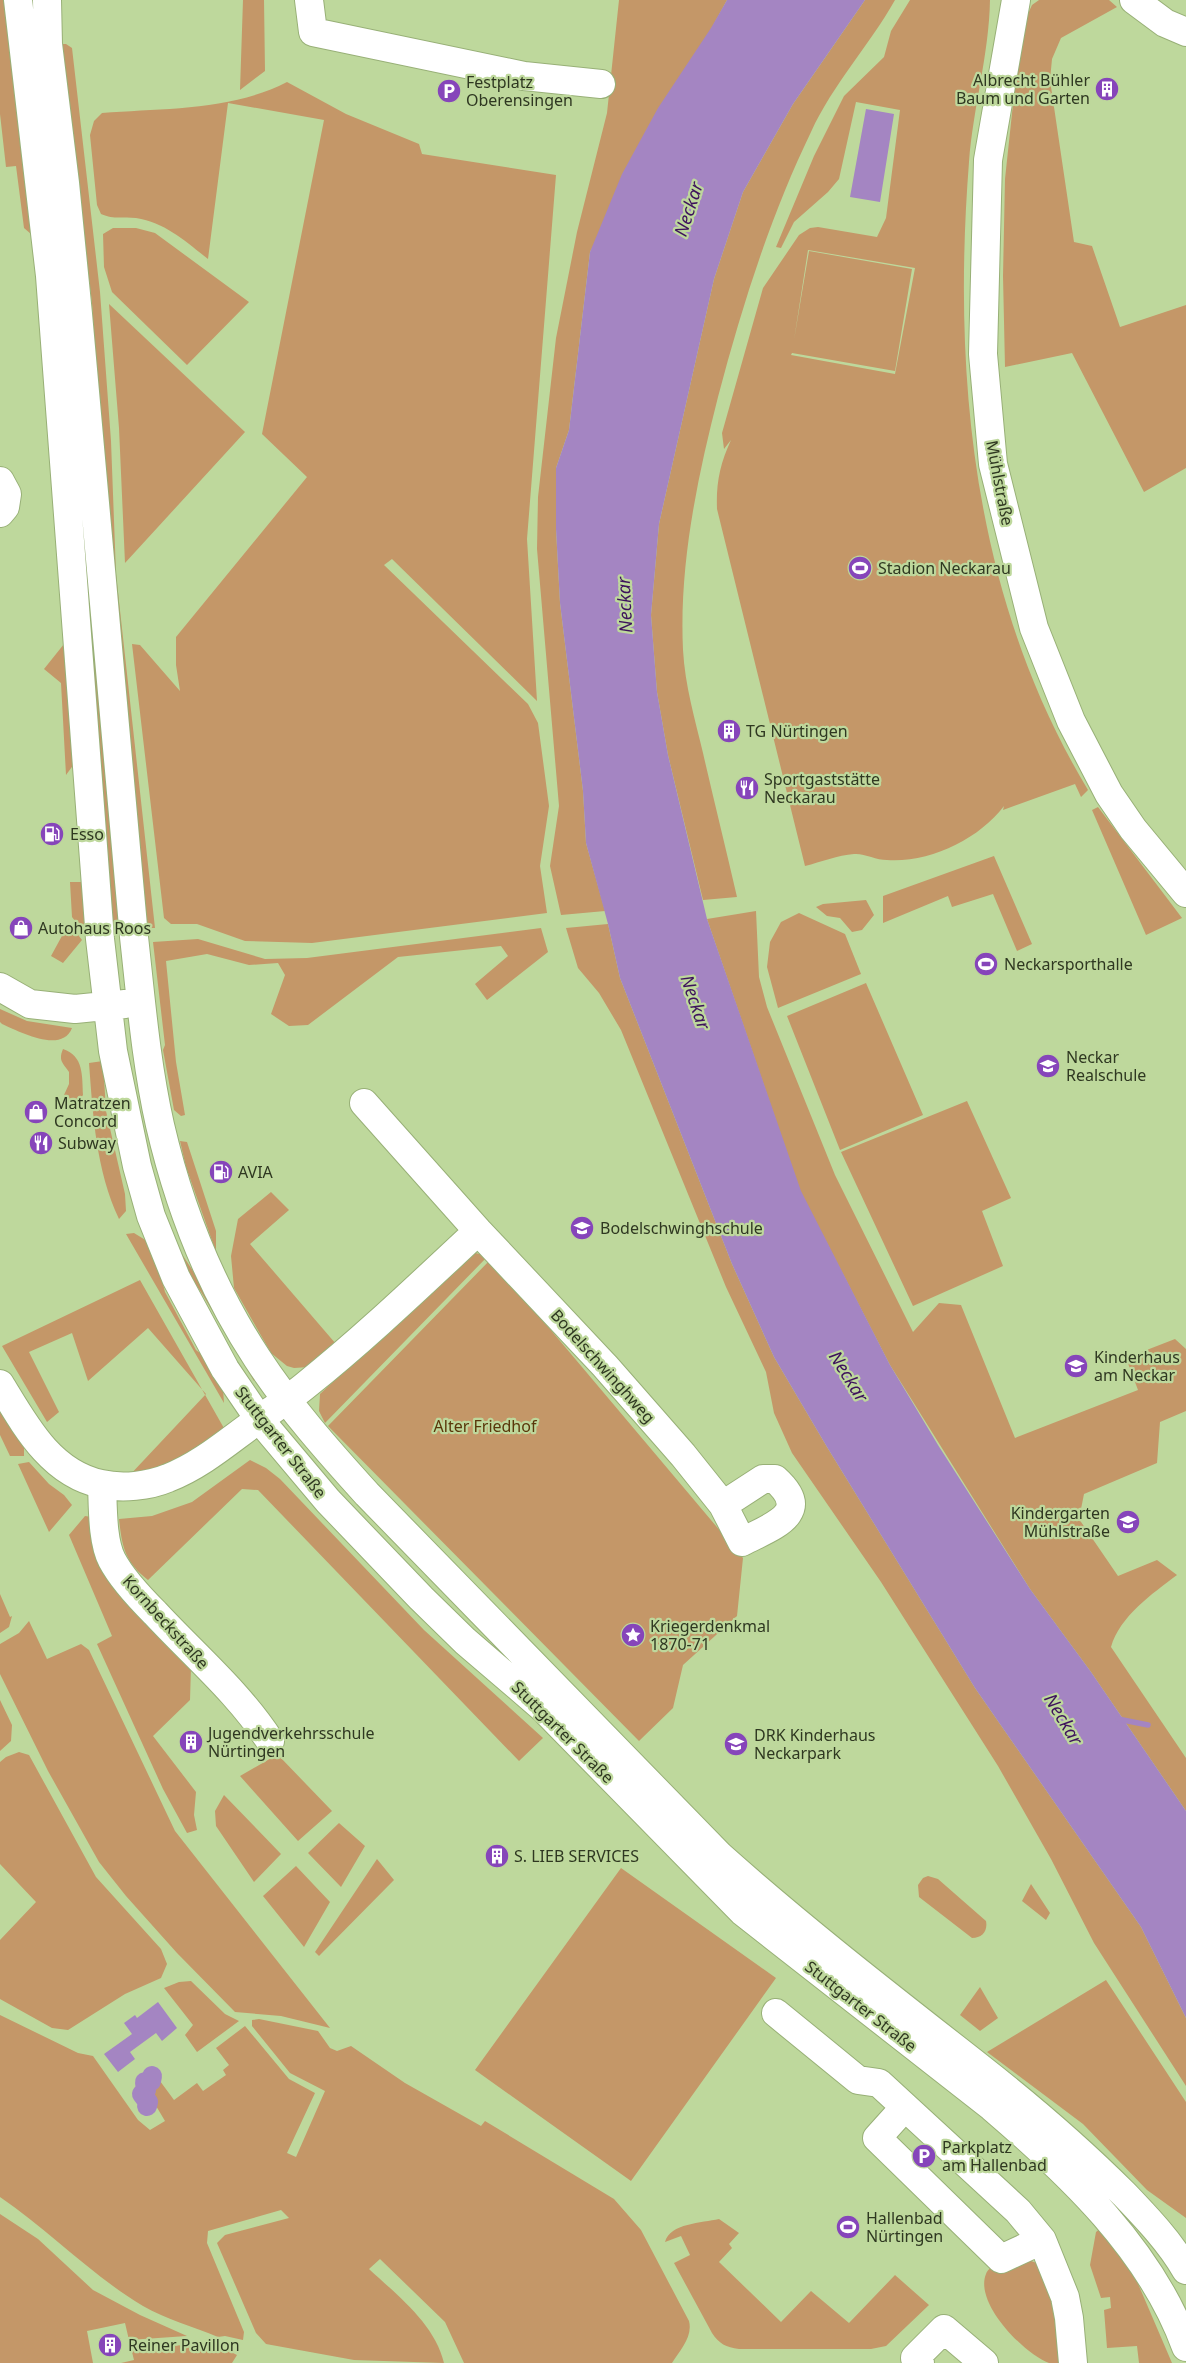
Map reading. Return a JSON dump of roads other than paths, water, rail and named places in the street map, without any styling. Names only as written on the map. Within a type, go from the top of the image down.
[{"type":"main road","name":"Stuttgarter Straße","points":[[18,0],[51,285],[99,928],[107,1006],[113,1052],[125,1116],[151,1216],[176,1278],[225,1369],[259,1419],[328,1501],[414,1591],[466,1641],[542,1707],[743,1912],[992,2107],[1026,2136],[1091,2200],[1122,2237],[1162,2295],[1178,2324],[1186,2347]]},
{"type":"main road","name":"Stuttgarter Straße","points":[[47,0],[48,44],[70,230],[141,1002],[160,1123],[171,1166],[191,1227],[222,1296],[257,1358],[286,1400],[367,1494],[720,1856],[772,1903],[1039,2114],[1089,2159],[1154,2226],[1186,2270]]},
{"type":"main road","points":[[309,0],[312,32],[524,76],[601,84]]},
{"type":"main road","name":"Mühlstraße","points":[[1016,0],[988,160],[983,354],[993,464],[1034,628],[1071,721],[1108,794],[1132,829],[1186,893]]},
{"type":"main road","points":[[1134,0],[1165,22],[1186,32]]},
{"type":"main road","points":[[0,987],[30,1004],[75,1009],[141,1002]]},
{"type":"main road","name":"Bodelschwinghweg","points":[[364,1103],[478,1231],[605,1366],[683,1455],[723,1505]]},
{"type":"main road","points":[[0,1384],[33,1437],[52,1458],[77,1476],[102,1485],[145,1486],[168,1478],[192,1466],[306,1386],[372,1329],[478,1231]]},
{"type":"main road","name":"Kornbeckstraße","points":[[102,1485],[104,1524],[111,1559],[143,1601],[236,1697],[257,1721],[270,1741]]},
{"type":"main road","points":[[776,2013],[858,2080],[879,2083],[1018,2211],[1042,2240],[1065,2296],[1073,2363]]},
{"type":"main road","points":[[904,2108],[876,2138],[960,2220],[1001,2258],[1042,2240]]},
{"type":"main road","points":[[920,2363],[915,2358],[944,2329],[984,2363]]},
{"type":"water","name":"Neckar","points":[[727,0],[865,0],[793,104],[743,192],[714,279],[659,524],[651,615],[657,692],[668,755],[707,919],[801,1191],[890,1365],[938,1445],[1030,1589],[1091,1672],[1186,1811],[1186,2018],[1141,1927],[975,1688],[774,1357],[732,1264],[620,978],[608,924],[586,843],[583,791],[560,603],[556,529],[556,468],[569,430],[590,252],[622,174],[658,108],[711,28]]},
{"type":"water","points":[[866,109],[894,114],[880,202],[850,197]]},
{"type":"water","points":[[158,2002],[177,2028],[162,2041],[156,2033],[130,2052],[135,2059],[118,2072],[104,2054],[132,2034],[124,2023],[135,2015],[137,2018]]},
{"type":"waterway","points":[[1118,1719],[1148,1725]]},
{"type":"waterway","points":[[147,2106],[148,2102],[142,2094],[146,2090],[145,2082],[151,2081],[152,2076]]},
{"type":"place","name":"Albrecht Bühler Baum und Garten","points":[[1107,89]]},
{"type":"place","name":"Festplatz Oberensingen","points":[[449,91]]},
{"type":"place","name":"Stadion Neckarau","points":[[860,568]]},
{"type":"place","name":"TG Nürtingen","points":[[729,731]]},
{"type":"place","name":"Sportgaststätte Neckarau","points":[[747,788]]},
{"type":"place","name":"Esso","points":[[52,834]]},
{"type":"place","name":"Autohaus Roos","points":[[21,928]]},
{"type":"place","name":"Neckarsporthalle","points":[[986,964]]},
{"type":"place","name":"Neckar Realschule","points":[[1048,1066]]},
{"type":"place","name":"Matratzen Concord","points":[[36,1112]]},
{"type":"place","name":"Subway","points":[[41,1143]]},
{"type":"place","name":"AVIA","points":[[221,1172]]},
{"type":"place","name":"Bodelschwinghschule","points":[[582,1228]]},
{"type":"place","name":"Kinderhaus am Neckar","points":[[1076,1366]]},
{"type":"place","name":"Kindergarten Mühlstraße","points":[[1128,1522]]},
{"type":"place","name":"Kriegerdenkmal 1870-71","points":[[633,1635]]},
{"type":"place","name":"Jugendverkehrsschule Nürtingen","points":[[191,1742]]},
{"type":"place","name":"DRK Kinderhaus Neckarpark","points":[[736,1744]]},
{"type":"place","name":"S. LIEB SERVICES","points":[[497,1856]]},
{"type":"place","name":"Parkplatz am Hallenbad","points":[[924,2156]]},
{"type":"place","name":"Hallenbad Nürtingen","points":[[848,2227]]},
{"type":"place","name":"Reiner Pavillon","points":[[110,2345]]},
{"type":"park label","name":"Alter Friedhof","points":[[485,1426]]}]
